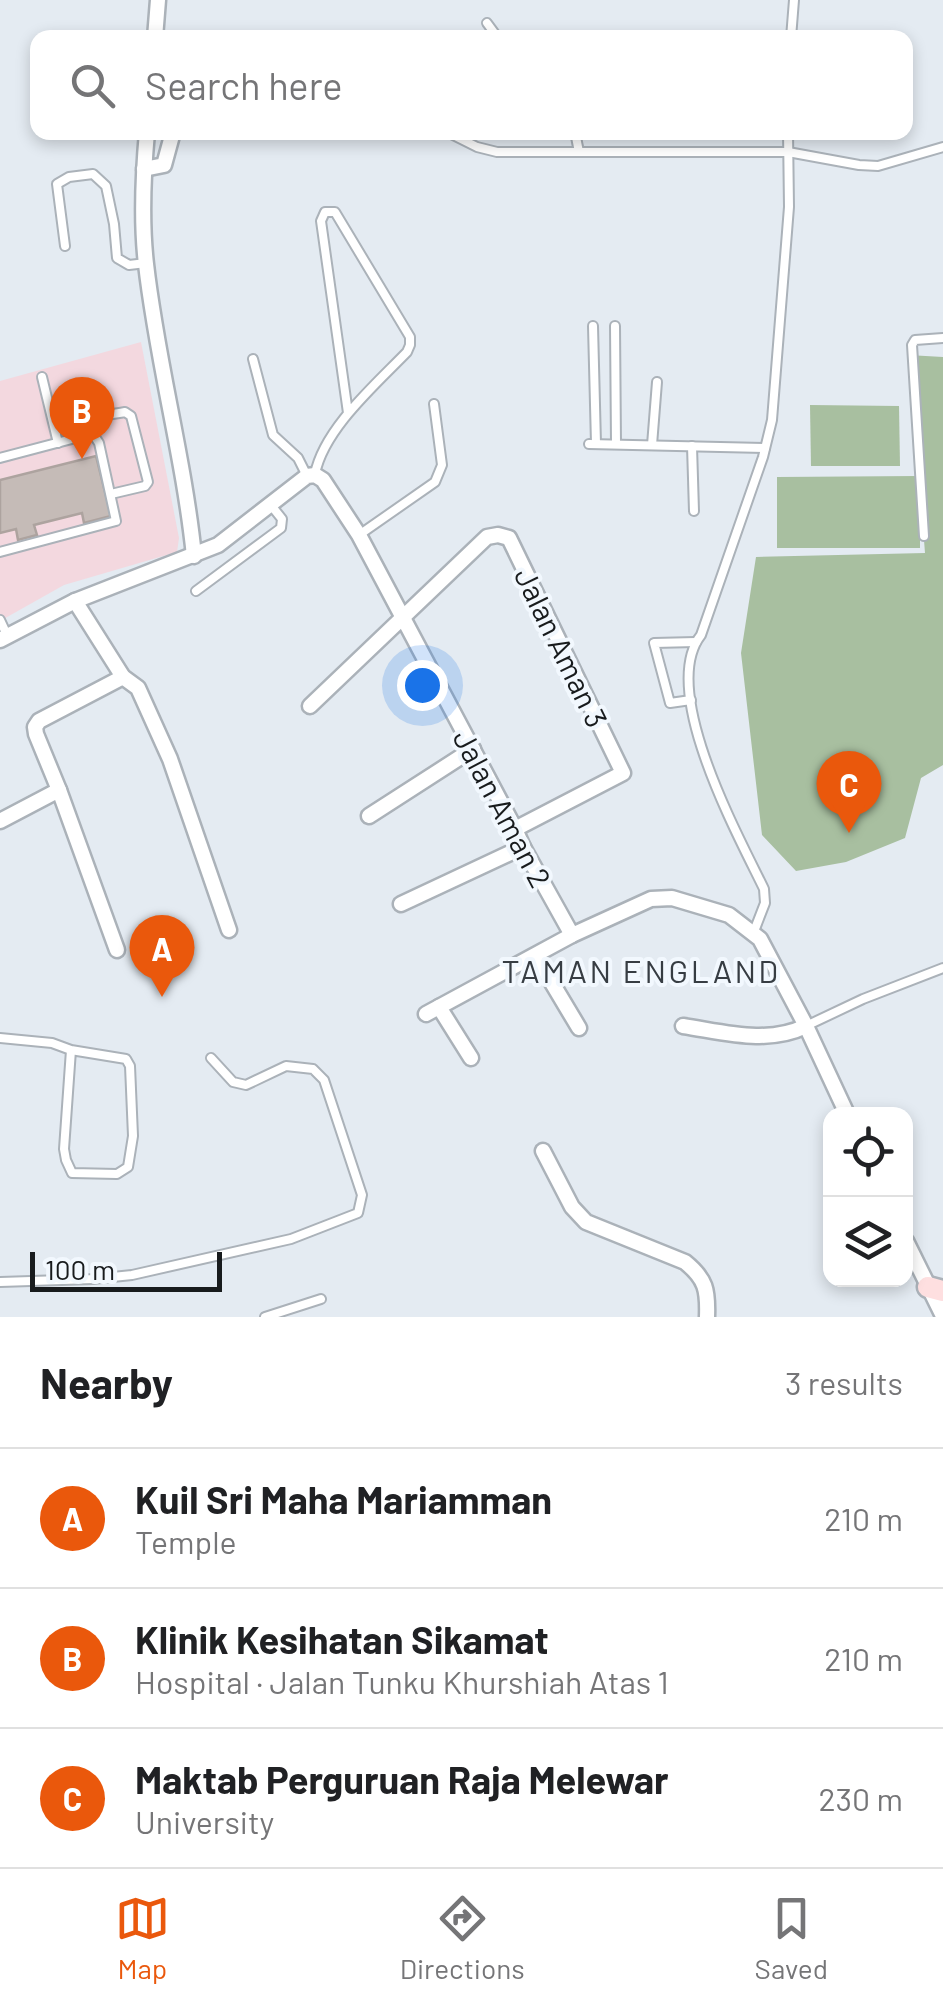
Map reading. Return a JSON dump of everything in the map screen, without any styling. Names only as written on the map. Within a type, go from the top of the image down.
[{"type":"street","points":[[156,30],[158,0]]},
{"type":"street","points":[[146,140],[146,264],[194,556]]},
{"type":"street","points":[[144,170],[164,165],[171,140]]},
{"type":"street","points":[[3,637],[75,601],[218,545],[311,476]]},
{"type":"street","name":"Jalan Aman 2","points":[[311,476],[323,480],[358,535],[516,829],[522,848],[572,935]]},
{"type":"street","name":"Jalan Aman 3","points":[[401,618],[487,537],[498,534],[509,538],[623,773],[516,829]]},
{"type":"street","points":[[75,601],[123,677],[138,688],[170,759],[230,930]]},
{"type":"street","points":[[310,706],[401,618]]},
{"type":"street","points":[[117,950],[34,727],[123,677]]},
{"type":"street","points":[[369,816],[473,749]]},
{"type":"street","points":[[0,821],[59,790]]},
{"type":"street","points":[[401,904],[522,848]]},
{"type":"street","points":[[470,1058],[433,1011],[572,935],[650,899],[672,898],[728,915],[760,939],[844,1107]]},
{"type":"street","points":[[536,956],[579,1028]]},
{"type":"street","points":[[682,1026],[770,1038],[806,1026]]},
{"type":"street","points":[[543,1151],[572,1206],[586,1222],[685,1262],[698,1272],[708,1298],[707,1317]]},
{"type":"street","points":[[913,1252],[936,1289],[943,1316]]},
{"type":"lane","points":[[792,30],[794,0]]},
{"type":"lane","points":[[487,23],[492,30]]},
{"type":"lane","points":[[464,140],[497,152],[788,152],[860,166],[878,166],[943,148]]},
{"type":"lane","points":[[577,140],[580,152]]},
{"type":"lane","points":[[753,934],[765,903],[764,889],[716,790],[702,749],[691,700],[690,663],[772,420],[789,207],[788,140]]},
{"type":"lane","points":[[65,246],[57,184],[70,177],[94,174],[106,186],[117,258],[129,265],[146,264]]},
{"type":"lane","points":[[253,359],[273,435],[311,476],[348,413],[410,345],[410,337],[334,212],[325,212],[321,221],[348,413]]},
{"type":"lane","points":[[593,326],[592,444],[765,448]]},
{"type":"lane","points":[[615,326],[616,444]]},
{"type":"lane","points":[[924,536],[912,345],[915,340],[943,338]]},
{"type":"lane","points":[[42,377],[58,443]]},
{"type":"lane","points":[[652,445],[657,382]]},
{"type":"lane","points":[[358,535],[435,482],[442,465],[434,404]]},
{"type":"lane","points":[[92,436],[99,418],[125,412],[131,416],[147,484],[111,494]]},
{"type":"lane","points":[[0,458],[92,436]]},
{"type":"lane","points":[[0,552],[116,521],[99,442],[92,436]]},
{"type":"lane","points":[[692,446],[694,511]]},
{"type":"lane","points":[[196,591],[280,528],[282,520],[270,504]]},
{"type":"lane","points":[[0,620],[3,637]]},
{"type":"lane","points":[[691,700],[670,703],[654,642],[696,642]]},
{"type":"lane","points":[[806,1026],[943,968]]},
{"type":"lane","points":[[0,1038],[52,1043],[126,1059],[130,1066],[133,1136],[128,1168],[117,1174],[72,1172],[66,1160],[71,1050]]},
{"type":"lane","points":[[0,1282],[132,1275],[291,1240],[358,1214],[362,1194],[324,1080],[313,1069],[286,1066],[246,1086],[233,1082],[211,1058]]},
{"type":"lane","points":[[265,1317],[320,1299]]},
{"type":"shaded area","points":[[141,342],[179,538],[177,552],[64,585],[0,621],[0,381]]},
{"type":"green space","points":[[908,355],[943,357],[943,765],[921,778],[905,838],[846,862],[796,871],[762,835],[741,653],[756,557],[925,553],[920,488],[920,548],[777,548],[777,477],[918,476]]},
{"type":"green space","points":[[810,405],[899,406],[900,466],[811,466]]},
{"type":"building","points":[[96,456],[111,516],[84,523],[82,513],[34,525],[37,535],[18,540],[16,529],[0,533],[0,480]]},
{"type":"place","name":"Klinik Kesihatan Sikamat","points":[[82,459]]},
{"type":"place","name":"Maktab Perguruan Raja Melewar","points":[[849,833]]},
{"type":"place","name":"Kuil Sri Maha Mariamman","points":[[162,997]]},
{"type":"district","name":"TAMAN ENGLAND","points":[[641,970]]}]
